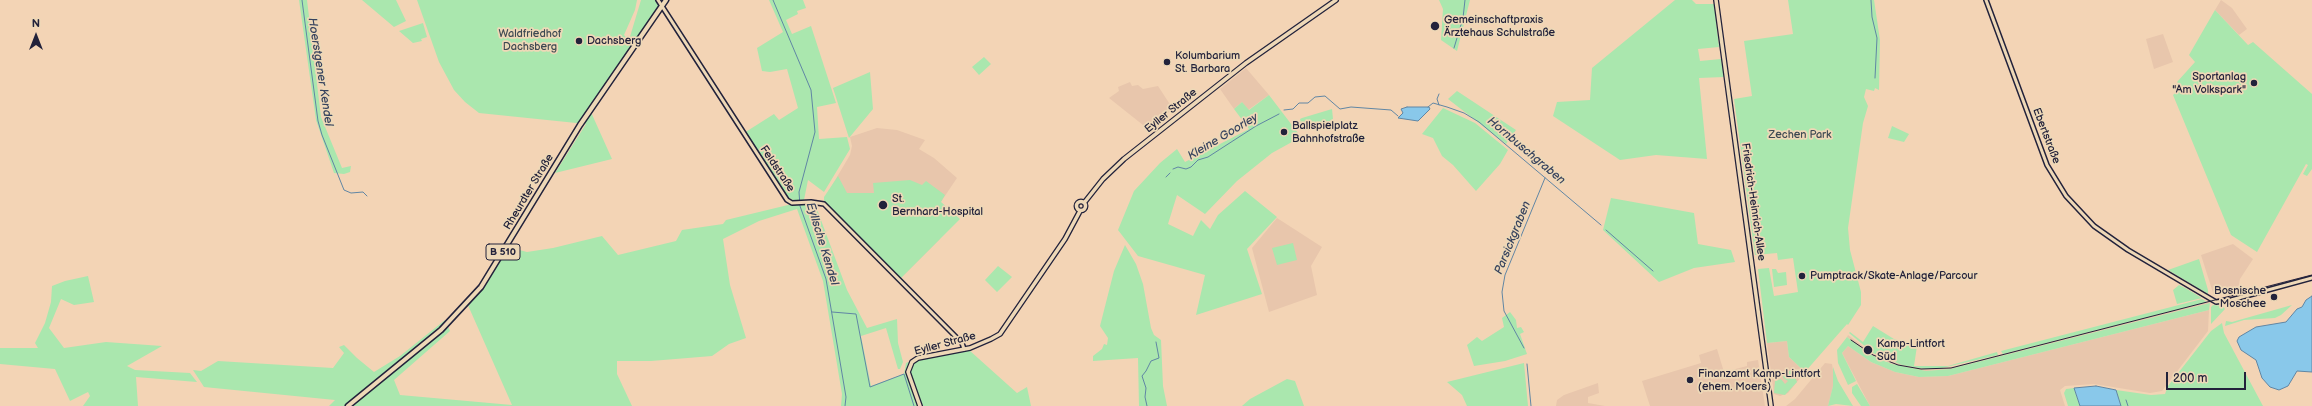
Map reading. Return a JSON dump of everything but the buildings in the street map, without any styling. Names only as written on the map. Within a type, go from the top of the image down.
[{"type":"main road","name":"Rheurdter Straße","points":[[348,406],[441,330],[481,287],[580,125],[666,0]]},
{"type":"main road","name":"Friedrich-Heinrich-Allee","points":[[1716,0],[1771,406]]},
{"type":"main road","name":"Eyller Straße","points":[[1084,203],[1103,179],[1129,155],[1246,63],[1334,1]]},
{"type":"main road","points":[[1081,202],[1084,203],[1086,208],[1080,211],[1077,205],[1081,202]]},
{"type":"main road","name":"Eyller Straße","points":[[920,406],[908,372],[910,364],[918,358],[964,349],[992,339],[1007,324],[1074,224],[1080,211]]},
{"type":"street","name":"Feldstraße","points":[[658,0],[787,200],[798,203],[824,204],[962,343],[964,349]]},
{"type":"street","name":"Ebertstraße","points":[[1986,0],[2040,148],[2052,174],[2066,196],[2085,218],[2110,238],[2213,301],[2224,302],[2312,278]]},
{"type":"shaded area","points":[[2221,0],[2232,8],[2247,29],[2239,35],[2215,10]]},
{"type":"shaded area","points":[[2163,34],[2173,62],[2154,69],[2146,39]]},
{"type":"shaded area","points":[[1246,68],[1269,95],[1248,110],[1242,102],[1234,109],[1220,89]]},
{"type":"shaded area","points":[[1130,82],[1132,86],[1138,85],[1143,89],[1158,86],[1173,109],[1148,129],[1109,98],[1119,91],[1118,87]]},
{"type":"shaded area","name":"St. Bernhard-Hospital","points":[[877,128],[897,130],[925,140],[919,149],[934,158],[957,178],[926,224],[940,239],[900,279],[824,199],[850,155],[852,146],[850,137]]},
{"type":"shaded area","points":[[1277,218],[1322,247],[1311,266],[1317,295],[1269,312],[1252,248]]},
{"type":"shaded area","points":[[2233,244],[2253,259],[2240,279],[2238,290],[2214,296],[2201,255]]},
{"type":"shaded area","points":[[2312,274],[2312,276],[2210,303],[1950,369],[1926,371],[1892,364],[1869,354],[1847,337],[1848,335],[1872,353],[1893,362],[1925,369],[1949,368]]},
{"type":"shaded area","points":[[2209,310],[2208,331],[2162,391],[2150,393],[2094,384],[2065,386],[2060,390],[2065,406],[1870,406],[1842,353],[1848,346],[1871,362],[1895,372],[1919,377],[1948,376]]},
{"type":"shaded area","points":[[1787,341],[1789,357],[1805,372],[1788,393],[1780,396],[1774,394],[1767,343]]},
{"type":"shaded area","points":[[1717,349],[1724,372],[1747,366],[1747,362],[1758,360],[1765,406],[1650,406],[1642,381],[1701,363],[1699,355]]},
{"type":"shaded area","points":[[1825,363],[1832,364],[1833,370],[1833,386],[1828,406],[1786,406],[1795,399]]},
{"type":"shaded area","points":[[1598,383],[1599,393],[1588,397],[1588,403],[1605,406],[1556,406],[1557,400],[1564,395]]},
{"type":"green space","points":[[299,0],[307,0],[321,117],[342,168],[351,166],[350,172],[344,174],[334,173],[316,120]]},
{"type":"green space","points":[[362,0],[396,0],[406,21],[394,27]]},
{"type":"green space","name":"Waldfriedhof Dachsberg","points":[[417,0],[637,0],[635,10],[624,35],[629,40],[641,0],[667,0],[590,110],[612,159],[555,173],[586,124],[479,113],[465,102],[454,90],[439,62]]},
{"type":"green space","points":[[769,0],[803,0],[806,8],[797,11],[798,14],[786,20],[792,34],[811,26],[836,103],[817,107],[819,139],[847,137],[850,149],[824,192],[808,180],[804,200],[797,202],[784,195],[744,133],[774,114],[779,120],[798,108],[787,69],[770,72],[762,71],[757,48],[783,32]]},
{"type":"green space","points":[[1439,0],[1470,0],[1457,51],[1441,40],[1443,9]]},
{"type":"green space","points":[[1675,0],[1692,0],[1696,4],[1714,4],[1719,47],[1698,49],[1700,61],[1721,59],[1724,77],[1699,78],[1707,159],[1656,155],[1620,160],[1553,116],[1557,102],[1590,100],[1592,68]]},
{"type":"green space","name":"Zechen Park","points":[[1788,0],[1874,0],[1880,40],[1879,90],[1875,88],[1874,91],[1866,89],[1864,97],[1868,106],[1863,123],[1848,228],[1850,250],[1861,292],[1861,305],[1848,325],[1847,324],[1805,372],[1789,357],[1787,341],[1767,343],[1758,269],[1769,268],[1774,296],[1798,292],[1793,258],[1778,260],[1777,253],[1755,255],[1734,99],[1752,96],[1744,41],[1793,34]]},
{"type":"green space","points":[[2215,10],[2248,45],[2253,42],[2312,94],[2312,169],[2307,176],[2303,174],[2308,165],[2306,164],[2257,252],[2231,235],[2173,95],[2182,87],[2177,82],[2195,62],[2189,55]]},
{"type":"green space","points":[[423,23],[427,37],[421,39],[422,41],[413,43],[399,31]]},
{"type":"green space","points":[[984,57],[991,64],[979,75],[972,67]]},
{"type":"green space","points":[[870,72],[873,109],[849,138],[833,88]]},
{"type":"green space","points":[[1457,91],[1516,130],[1506,144],[1448,99]]},
{"type":"green space","points":[[1269,95],[1301,137],[1272,153],[1237,181],[1205,214],[1177,195],[1168,224],[1193,236],[1201,220],[1210,229],[1218,215],[1245,191],[1277,217],[1247,249],[1262,294],[1196,315],[1205,275],[1138,256],[1118,230],[1134,191],[1160,163],[1177,149],[1185,162],[1249,129],[1234,109],[1242,102],[1249,110]]},
{"type":"green space","points":[[1443,108],[1475,123],[1508,150],[1500,164],[1476,191],[1453,165],[1442,156],[1433,138],[1422,134]]},
{"type":"green space","points":[[1332,109],[1333,119],[1317,129],[1310,130],[1301,123],[1300,119],[1302,118]]},
{"type":"green space","points":[[1892,126],[1909,134],[1904,142],[1888,138]]},
{"type":"green space","points":[[838,176],[847,193],[874,193],[873,183],[910,180],[922,185],[926,181],[945,195],[941,202],[960,219],[901,278],[967,345],[824,202],[824,197]]},
{"type":"green space","points":[[1611,198],[1694,213],[1698,244],[1731,250],[1735,262],[1694,268],[1659,282],[1603,230]]},
{"type":"green space","points":[[788,205],[814,205],[818,212],[847,290],[867,328],[897,319],[898,343],[903,362],[900,369],[898,369],[886,328],[861,336],[871,386],[904,374],[906,363],[911,361],[907,371],[919,406],[841,406],[842,394],[823,281],[797,209],[759,221],[723,239],[730,285],[746,338],[729,344],[712,356],[651,361],[617,361],[617,374],[632,406],[329,406],[335,400],[204,387],[193,370],[201,371],[218,361],[333,368],[344,353],[339,347],[344,345],[374,372],[400,356],[445,320],[450,331],[394,380],[400,395],[512,405],[467,303],[508,247],[527,252],[553,248],[602,236],[618,255],[676,241],[682,230],[723,224],[726,220]]},
{"type":"green space","points":[[1293,243],[1297,260],[1277,265],[1272,248]]},
{"type":"green space","points":[[1125,245],[1136,264],[1143,284],[1151,328],[1154,335],[1161,340],[1163,386],[1167,406],[1139,406],[1138,358],[1093,361],[1093,356],[1102,349],[1104,344],[1107,345],[1108,338],[1100,326],[1114,271]]},
{"type":"green space","points":[[2199,259],[2208,290],[2208,294],[2168,270]]},
{"type":"green space","points":[[998,266],[1012,277],[997,292],[985,280]]},
{"type":"green space","points":[[1772,269],[1776,269],[1778,273],[1786,272],[1787,285],[1774,287]]},
{"type":"green space","points":[[88,276],[94,302],[74,305],[61,299],[49,328],[64,348],[106,342],[162,346],[127,366],[135,370],[190,373],[197,382],[136,377],[138,406],[83,406],[90,396],[88,392],[70,401],[55,369],[0,364],[0,348],[38,348],[35,343],[45,323],[51,302],[52,286],[65,281]]},
{"type":"green space","points":[[2179,285],[2202,298],[2177,304],[2173,290]]},
{"type":"green space","points":[[2202,299],[2207,302],[2003,354],[2001,351]]},
{"type":"green space","points":[[2210,303],[2209,310],[1948,376],[1919,377],[1895,372],[1871,362],[1848,346],[1842,353],[1856,381],[1848,385],[1838,363],[1837,350],[1847,337],[1869,354],[1892,364],[1926,371],[1950,369]]},
{"type":"green space","points":[[2213,305],[2223,306],[2225,309],[2211,324],[2211,307]]},
{"type":"green space","points":[[2292,305],[2281,315],[2275,318],[2244,320],[2225,326],[2226,321],[2232,322]]},
{"type":"green space","points":[[1510,312],[1516,320],[1517,328],[1521,327],[1524,332],[1520,334],[1527,354],[1505,361],[1474,366],[1467,345],[1477,337],[1482,341],[1504,327],[1502,318]]},
{"type":"green space","points":[[2222,323],[2224,333],[2263,406],[2121,406],[2116,390],[2151,395],[2165,394],[2168,386],[2211,331]]},
{"type":"green space","points":[[1873,326],[1894,339],[1917,346],[1914,366],[1948,366],[1997,352],[1998,355],[1942,368],[1925,369],[1902,365],[1873,353],[1849,333],[1850,332],[1863,342]]},
{"type":"green space","points":[[969,350],[1017,393],[1027,387],[1031,406],[922,406],[910,375],[911,365],[916,361]]},
{"type":"green space","points":[[1524,363],[1528,406],[1467,406],[1462,395],[1447,382]]},
{"type":"green space","points":[[1833,367],[1838,381],[1853,406],[1836,404],[1828,406],[1833,386]]},
{"type":"green space","points":[[1792,370],[1797,382],[1785,395],[1774,393],[1775,381],[1781,379],[1785,384],[1788,381],[1783,378],[1784,373]]},
{"type":"green space","points":[[1287,379],[1295,381],[1304,406],[1242,406],[1250,399]]},
{"type":"green space","points":[[1857,384],[1870,406],[1861,406],[1852,393],[1852,387]]},
{"type":"green space","points":[[2074,388],[2080,406],[2068,406],[2064,393],[2066,389]]},
{"type":"water","points":[[1407,107],[1429,107],[1430,109],[1418,121],[1398,118],[1403,113],[1401,109]]},
{"type":"water","points":[[2312,296],[2312,372],[2297,371],[2288,386],[2279,390],[2270,387],[2262,378],[2256,360],[2241,350],[2237,341],[2239,337],[2256,327],[2286,322],[2297,309],[2302,307],[2306,300]]},
{"type":"water","points":[[2096,386],[2116,390],[2121,406],[2080,406],[2074,388]]},
{"type":"waterway","name":"Hoerstgener Kendel","points":[[302,0],[318,121],[322,135],[344,190],[351,193],[363,192],[367,196]]},
{"type":"waterway","name":"Eyllsche Kendel","points":[[773,0],[811,90],[815,132],[799,192],[800,206],[826,279],[846,397],[845,406]]},
{"type":"waterway","points":[[1454,48],[1463,18],[1465,0]]},
{"type":"waterway","points":[[1871,0],[1872,17],[1877,38],[1875,78]]},
{"type":"waterway","points":[[1439,94],[1437,99],[1439,105]]},
{"type":"waterway","name":"Kleine Goorley","points":[[1284,110],[1293,109],[1299,103],[1308,103],[1315,97],[1325,96],[1340,109],[1351,107],[1391,110],[1398,116]]},
{"type":"waterway","name":"Hornbuschgraben","points":[[1428,107],[1433,103],[1447,107],[1464,113],[1479,122],[1601,225]]},
{"type":"waterway","name":"Kleine Goorley","points":[[1173,169],[1178,167],[1186,169],[1191,167],[1198,160],[1208,157],[1256,126],[1279,114]]},
{"type":"waterway","name":"Kleine Goorley","points":[[1166,177],[1170,173]]},
{"type":"waterway","name":"Parsickgraben","points":[[1524,348],[1504,311],[1502,292],[1505,275],[1545,178]]},
{"type":"waterway","name":"Hornbuschgraben","points":[[1606,230],[1653,271]]},
{"type":"waterway","points":[[832,312],[856,314],[870,387],[904,374],[914,406]]},
{"type":"waterway","points":[[1147,406],[1145,397],[1146,388],[1142,376],[1151,361],[1159,358],[1156,342]]},
{"type":"waterway","name":"Parsickgraben","points":[[1527,364],[1531,406]]},
{"type":"waterway","points":[[2126,400],[2128,406]]},
{"type":"railway","points":[[1851,340],[1873,355],[1898,365],[1921,369],[1951,368],[2312,275]]},
{"type":"place","name":"Gemeinschaftpraxis Ärztehaus Schulstraße","points":[[1435,26]]},
{"type":"place","name":"Dachsberg","points":[[579,41]]},
{"type":"place","name":"Kolumbarium St. Barbara","points":[[1167,62]]},
{"type":"place","name":"Sportanlag \"Am Volkspark\"","points":[[2254,83]]},
{"type":"place","name":"Ballspielplatz Bahnhofstraße","points":[[1284,132]]},
{"type":"place","name":"St. Bernhard-Hospital","points":[[883,205]]},
{"type":"place","name":"Pumptrack/Skate-Anlage/Parcour","points":[[1802,276]]},
{"type":"place","name":"Bosnische Moschee","points":[[2274,297]]},
{"type":"place","name":"Kamp-Lintfort Süd","points":[[1868,350]]},
{"type":"place","name":"Finanzamt Kamp-Lintfort (ehem. Moers)","points":[[1690,380]]}]
